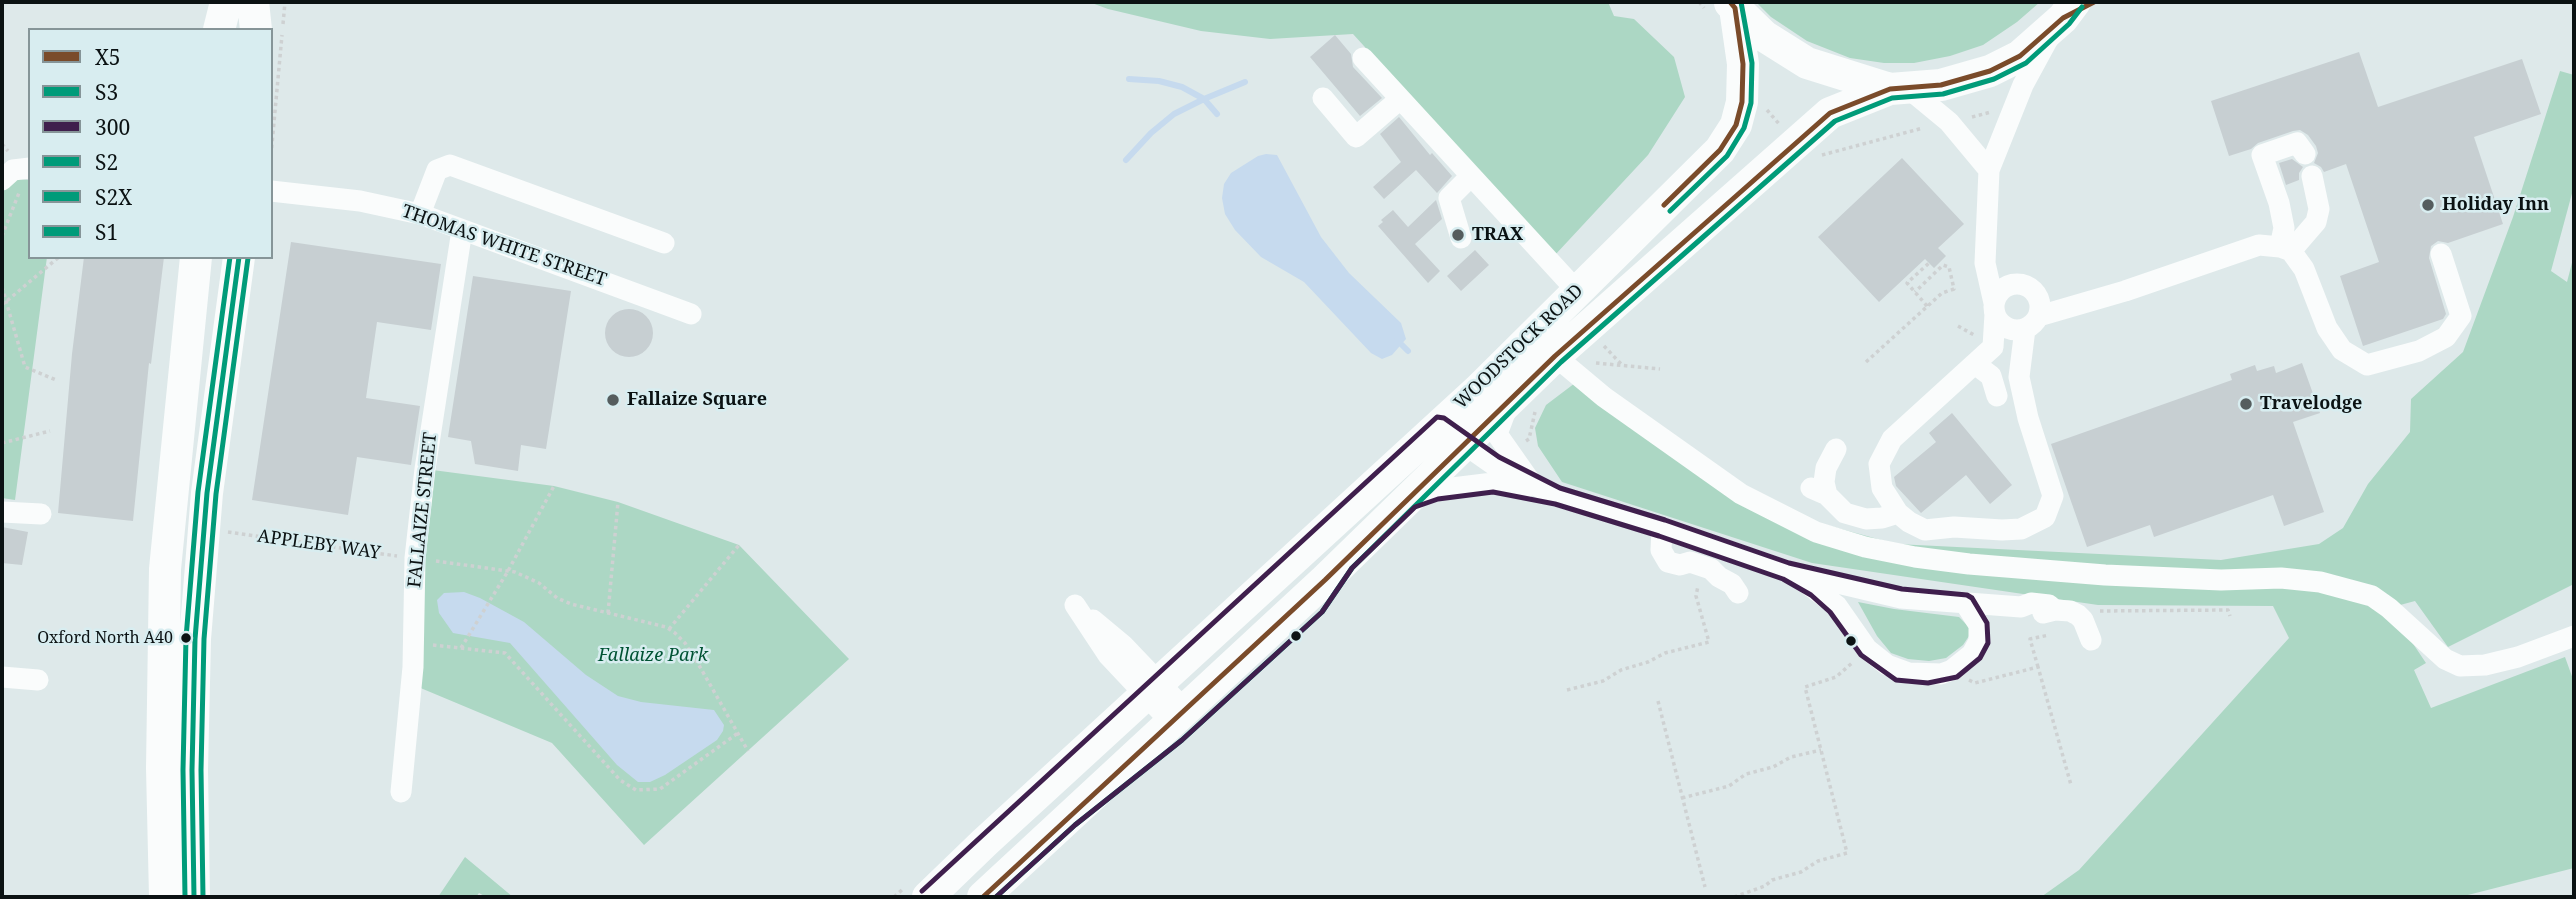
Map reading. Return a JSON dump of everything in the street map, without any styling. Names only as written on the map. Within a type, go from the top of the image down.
[{"type":"highway","points":[[220,28],[226,2]]},
{"type":"highway","points":[[253,2],[256,28]]},
{"type":"highway","name":"WOODSTOCK ROAD","points":[[1345,562],[1509,401],[1569,358],[1830,113],[1900,89],[1965,79],[1990,71],[2020,56],[2064,16],[2094,2]]},
{"type":"highway","points":[[1724,8],[1807,63],[1900,89]]},
{"type":"highway","name":"WOODSTOCK ROAD","points":[[928,897],[1478,390],[1720,150],[1736,125],[1742,102],[1743,64],[1724,8]]},
{"type":"highway","points":[[165,897],[162,806],[165,569],[196,259]]},
{"type":"highway","points":[[194,897],[192,770],[195,639],[207,493],[239,259]]},
{"type":"highway","points":[[983,897],[1345,562]]},
{"type":"street","points":[[2064,16],[2023,86],[1989,170],[1985,263],[1995,308],[2004,326],[2010,329],[2035,315],[2125,291],[2259,245],[2285,249],[2304,269],[2327,328],[2343,350],[2367,365],[2428,346],[2446,337],[2460,316],[2441,254]]},
{"type":"street","points":[[1363,58],[1577,290]]},
{"type":"street","points":[[1900,89],[1949,122],[1989,170]]},
{"type":"street","points":[[1323,98],[1356,137],[1400,99]]},
{"type":"street","points":[[2285,249],[2279,203],[2262,155],[2297,143],[2305,153]]},
{"type":"street","points":[[420,214],[437,170],[450,165],[664,243]]},
{"type":"street","points":[[2,180],[13,170],[28,168]]},
{"type":"street","points":[[1461,238],[1449,198],[1471,176]]},
{"type":"street","points":[[2285,249],[2316,222],[2319,209],[2312,176]]},
{"type":"street","name":"THOMAS WHITE STREET","points":[[273,191],[360,201],[420,214],[691,314]]},
{"type":"street","name":"FALLAIZE STREET","points":[[401,792],[413,642],[415,558],[425,469],[462,230]]},
{"type":"street","points":[[1984,242],[2011,285]]},
{"type":"street","points":[[1975,363],[2011,397],[2053,496],[2045,517],[2021,528],[2002,530],[1960,525],[1925,530],[1898,513],[1882,488],[1879,464],[1883,456],[1892,439],[1975,363],[1993,347],[1995,308],[2000,291],[2018,284],[2032,289],[2035,315],[2011,397]]},
{"type":"street","points":[[1569,358],[1604,397],[1741,495],[1816,532],[1865,547],[1928,559],[2051,570],[2221,580],[2281,578],[2320,582],[2372,596],[2389,608],[2445,660],[2460,666],[2485,665],[2518,657],[2574,636]]},
{"type":"street","points":[[1240,610],[1267,572],[1429,420],[1478,390]]},
{"type":"street","points":[[1509,401],[1497,434],[1532,484]]},
{"type":"street","points":[[1439,425],[1494,465],[1557,496]]},
{"type":"street","points":[[1836,449],[1826,468],[1824,482],[1819,491],[1845,513],[1866,519],[1882,519],[1898,513]]},
{"type":"street","points":[[1410,499],[1436,489],[1493,482],[1557,496],[1662,528],[1787,571],[1901,598],[2021,607],[2031,603],[2049,605],[2055,610],[2070,611],[2084,620],[2091,640]]},
{"type":"street","points":[[2,512],[41,514]]},
{"type":"street","points":[[1662,528],[1661,550],[1668,562],[1680,565],[1690,562],[1711,569],[1710,577],[1732,584],[1738,593]]},
{"type":"street","points":[[1069,818],[1176,734],[1316,606],[1345,562]]},
{"type":"street","points":[[1787,571],[1837,606],[1867,649],[1898,671],[1927,674],[1952,670],[1972,654],[1979,641],[1979,625],[1965,603]]},
{"type":"street","points":[[2,677],[38,680]]},
{"type":"street","points":[[1153,690],[1179,717]]},
{"type":"street","points":[[908,897],[985,842]]},
{"type":"path","points":[[273,126],[285,2]]},
{"type":"path","points":[[1699,2],[1724,8]]},
{"type":"path","points":[[2,236],[28,171]]},
{"type":"path","points":[[4,304],[57,259]]},
{"type":"path","points":[[1927,306],[1907,283],[1929,263]]},
{"type":"path","points":[[1866,362],[1942,293],[1954,289],[1950,267],[1943,265],[1915,292]]},
{"type":"path","points":[[2,287],[4,304],[25,367],[55,380]]},
{"type":"path","points":[[1610,352],[1624,367]]},
{"type":"path","points":[[1569,358],[1624,367],[1660,369]]},
{"type":"path","points":[[2,443],[50,431]]},
{"type":"path","points":[[461,648],[508,571],[554,486]]},
{"type":"path","points":[[608,613],[618,502]]},
{"type":"path","name":"APPLEBY WAY","points":[[229,532],[508,571],[539,583],[557,598],[669,629]]},
{"type":"path","points":[[739,545],[669,629],[685,643],[748,751]]},
{"type":"path","points":[[1567,690],[1602,681],[1621,670],[1648,662],[1665,653],[1709,642],[1696,596],[1710,577]]},
{"type":"path","points":[[2133,610],[2135,616]]},
{"type":"path","points":[[2183,610],[2184,616]]},
{"type":"path","points":[[2071,785],[2030,639],[2073,629],[2090,611],[2228,610],[2230,616]]},
{"type":"path","points":[[2040,637],[2041,643]]},
{"type":"path","points":[[413,642],[505,653],[620,780],[636,790],[660,789],[738,733]]},
{"type":"path","points":[[1734,897],[1755,891],[1772,880],[1801,872],[1818,862],[1847,853],[1805,687],[1836,677],[1867,649]]},
{"type":"path","points":[[1952,670],[1975,683],[2038,667]]},
{"type":"path","points":[[1658,701],[1705,887]]},
{"type":"path","points":[[1682,798],[1729,786],[1746,774],[1773,767],[1791,757],[1821,750]]},
{"type":"green space","points":[[1089,2],[1608,2],[1614,16],[1634,19],[1674,57],[1685,97],[1648,155],[1555,255],[1353,34],[1270,39],[1201,31]]},
{"type":"green space","points":[[1756,2],[2040,2],[2017,22],[1983,45],[1950,56],[1914,63],[1884,63],[1850,58],[1807,41],[1771,17]]},
{"type":"green space","points":[[2560,71],[2574,75],[2574,186],[2551,271],[2567,282],[2574,255],[2574,584],[2448,647],[2415,601],[2389,608],[2426,663],[2414,670],[2431,708],[2565,657],[2574,682],[2574,868],[2460,897],[2041,897],[2079,870],[2289,638],[2273,606],[2098,605],[1812,563],[1562,482],[1538,446],[1535,428],[1546,405],[1579,380],[1699,467],[1812,521],[1896,544],[2221,560],[2319,544],[2343,528],[2368,484],[2410,432],[2411,399],[2463,352],[2513,217]]},
{"type":"green space","points":[[17,179],[28,180],[28,259],[47,259],[15,500],[2,498],[2,190]]},
{"type":"green space","name":"Fallaize Park","points":[[425,469],[554,486],[618,502],[739,545],[849,659],[644,845],[552,743],[411,684]]},
{"type":"green space","points":[[1858,602],[1959,617],[1969,627],[1969,636],[1963,645],[1946,658],[1929,661],[1908,659],[1891,653],[1877,636]]},
{"type":"green space","points":[[465,857],[513,897],[486,897],[479,893],[476,897],[438,897]]},
{"type":"water","points":[[1266,154],[1277,155],[1321,237],[1349,273],[1401,323],[1406,339],[1392,355],[1382,359],[1371,353],[1304,282],[1261,257],[1235,230],[1225,214],[1222,198],[1224,184],[1231,173]]},
{"type":"water","points":[[464,592],[524,622],[586,675],[618,696],[641,702],[714,710],[724,725],[723,731],[717,740],[665,775],[650,782],[638,782],[617,765],[510,643],[453,633],[439,613],[437,600],[444,593]]},
{"type":"building","points":[[1335,35],[1351,54],[1353,67],[1382,98],[1360,116],[1310,57]]},
{"type":"building","name":"Holiday Inn","points":[[2359,52],[2378,107],[2522,59],[2541,114],[2474,137],[2503,224],[2448,243],[2438,241],[2431,246],[2429,258],[2446,314],[2443,319],[2363,346],[2340,276],[2379,262],[2346,164],[2324,172],[2314,163],[2318,153],[2316,146],[2308,135],[2300,130],[2258,143],[2251,149],[2229,156],[2211,101]]},
{"type":"building","points":[[1399,117],[1430,155],[1432,153],[1452,176],[1437,193],[1416,170],[1384,199],[1373,187],[1401,162],[1380,134]]},
{"type":"building","points":[[1902,158],[1964,224],[1938,248],[1946,256],[1934,268],[1925,259],[1879,302],[1818,237]]},
{"type":"building","points":[[2292,159],[2303,167],[2299,180],[2286,185],[2279,163]]},
{"type":"building","points":[[1436,200],[1442,219],[1415,244],[1440,271],[1428,283],[1378,226],[1393,210],[1408,227]]},
{"type":"building","points":[[291,242],[441,264],[431,330],[377,322],[366,398],[420,406],[411,465],[357,457],[348,515],[252,500]]},
{"type":"building","points":[[1475,250],[1489,265],[1461,291],[1447,276]]},
{"type":"building","points":[[84,259],[164,259],[151,364],[149,363],[133,521],[58,513],[72,354]]},
{"type":"building","points":[[473,276],[571,291],[546,449],[521,445],[518,471],[475,464],[471,441],[448,437]]},
{"type":"building","points":[[629,309],[646,316],[653,333],[646,350],[629,357],[612,350],[605,333],[612,316]]},
{"type":"building","points":[[2302,363],[2320,413],[2293,422],[2324,512],[2284,526],[2273,495],[2154,537],[2150,525],[2087,547],[2051,444],[2232,380],[2230,374],[2255,365],[2257,371],[2274,366],[2276,373]]},
{"type":"building","points":[[1952,413],[2012,485],[1990,504],[1966,475],[1921,513],[1896,486],[1894,477],[1936,442],[1929,433]]},
{"type":"building","points":[[2,527],[28,532],[22,565],[2,563]]},
{"type":"waterway","points":[[1129,79],[1159,81],[1182,87],[1204,99],[1217,114]]},
{"type":"waterway","points":[[1126,160],[1151,133],[1174,114],[1245,82]]},
{"type":"waterway","points":[[1397,340],[1408,351]]},
{"type":"transit line","name":"X5","points":[[1664,205],[1720,150],[1736,125],[1742,102],[1743,64],[1735,8],[1730,2]]},
{"type":"transit line","name":"S3","points":[[1670,211],[1727,156],[1744,128],[1751,103],[1752,63],[1741,2]]},
{"type":"transit line","name":"X5","points":[[983,897],[1325,580],[1555,356],[1830,113],[1890,89],[1941,85],[1990,71],[2020,56],[2063,18],[2094,2]]},
{"type":"transit line","name":"S3","points":[[996,897],[1075,825],[1182,740],[1322,612],[1352,568],[1561,362],[1835,121],[1892,98],[1943,94],[1994,79],[2026,63],[2069,24],[2082,7]]},
{"type":"transit line","name":"S1","points":[[185,897],[183,770],[186,638],[198,492],[230,259]]},
{"type":"transit line","name":"S2","points":[[194,897],[192,770],[195,639],[207,493],[239,259]]},
{"type":"transit line","name":"S2X","points":[[203,897],[201,770],[204,639],[216,494],[248,259]]},
{"type":"transit line","name":"300","points":[[922,891],[1437,417],[1444,418],[1499,457],[1560,488],[1665,520],[1789,563],[1902,589],[1967,595],[1972,598],[1987,623],[1988,643],[1980,658],[1957,677],[1928,683],[1896,680],[1861,655],[1830,612],[1811,595],[1783,579],[1555,504],[1493,492],[1438,499],[1415,507],[1352,568],[1322,612],[1182,740],[1075,825],[996,897]]},
{"type":"place","name":"Holiday Inn","points":[[2428,205]]},
{"type":"place","name":"TRAX","points":[[1458,235]]},
{"type":"place","name":"Fallaize Square","points":[[613,400]]},
{"type":"place","name":"Travelodge","points":[[2246,404]]},
{"type":"place","name":"Oxford North A40","points":[[186,638]]}]
